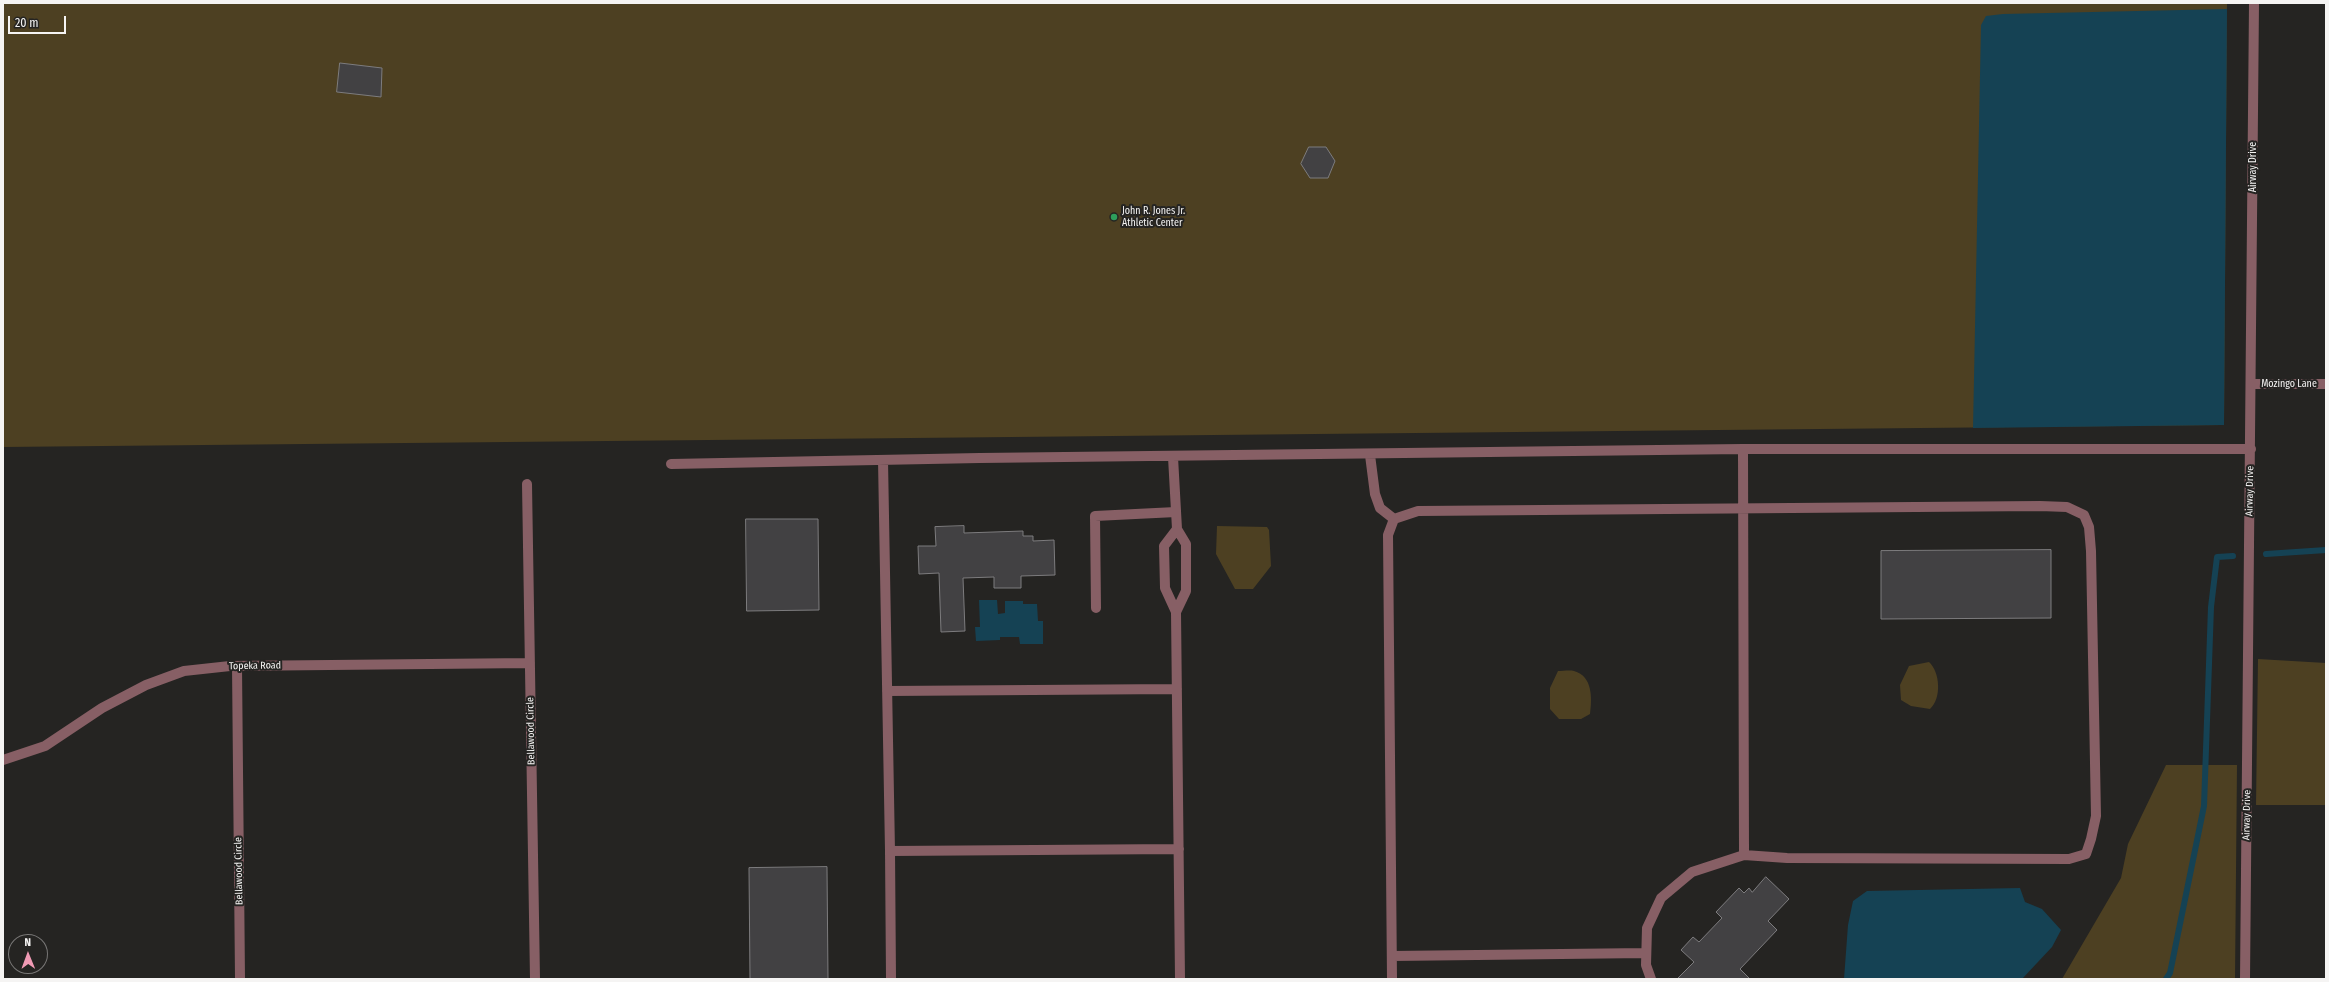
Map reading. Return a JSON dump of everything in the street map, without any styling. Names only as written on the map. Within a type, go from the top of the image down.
[{"type":"street","name":"Airway Drive","points":[[2245,979],[2254,3]]},
{"type":"street","name":"Mozingo Lane","points":[[2251,384],[2326,384]]},
{"type":"street","points":[[671,464],[1742,449],[2251,449]]},
{"type":"street","points":[[1742,449],[1744,855]]},
{"type":"street","points":[[1370,455],[1375,494],[1380,508],[1394,520]]},
{"type":"street","points":[[1172,457],[1177,529],[1186,544],[1186,591],[1176,612]]},
{"type":"street","points":[[883,460],[891,979]]},
{"type":"street","name":"Bellawood Circle","points":[[527,484],[535,979]]},
{"type":"street","points":[[1392,979],[1388,535],[1394,520],[1418,511],[1743,508],[2040,506],[2067,507],[2084,515],[2089,527],[2091,551],[2096,816],[2092,840],[2086,854],[2069,859],[1787,858],[1744,855],[1692,872],[1661,898],[1646,928],[1646,965],[1651,979]]},
{"type":"street","points":[[1096,608],[1095,516],[1176,512]]},
{"type":"street","points":[[1177,529],[1164,546],[1165,588],[1176,612],[1180,979]]},
{"type":"street","name":"Topeka Road","points":[[3,760],[45,746],[102,708],[146,685],[184,672],[237,666],[530,663]]},
{"type":"street","name":"Bellawood Circle","points":[[237,666],[240,979]]},
{"type":"street","points":[[887,691],[1177,689]]},
{"type":"street","points":[[890,851],[1178,849]]},
{"type":"street","points":[[1392,956],[1646,953]]},
{"type":"shaded area","name":"John R. Jones Jr. Athletic Center","points":[[3,3],[2227,3],[2224,425],[3,447]]},
{"type":"shaded area","points":[[1217,526],[1267,527],[1269,530],[1271,566],[1253,589],[1235,589],[1216,554]]},
{"type":"shaded area","points":[[2258,659],[2326,663],[2326,805],[2256,805]]},
{"type":"shaded area","points":[[1929,662],[1933,666],[1938,685],[1938,692],[1934,704],[1930,709],[1911,706],[1901,700],[1900,685],[1909,666]]},
{"type":"shaded area","points":[[1558,671],[1574,671],[1585,678],[1591,695],[1590,714],[1581,719],[1559,719],[1550,709],[1550,688]]},
{"type":"shaded area","points":[[2166,765],[2237,765],[2235,979],[2062,979],[2121,878],[2128,844]]},
{"type":"water","points":[[2227,9],[2224,425],[1973,428],[1981,25],[1986,16],[2003,14]]},
{"type":"water","points":[[979,600],[997,600],[998,614],[1005,613],[1005,601],[1023,601],[1023,604],[1037,604],[1038,621],[1043,621],[1043,644],[1020,644],[1019,637],[1000,637],[1000,640],[976,641],[975,627],[980,627]]},
{"type":"water","points":[[2020,888],[2025,902],[2042,909],[2061,930],[2052,947],[2022,979],[1844,979],[1848,925],[1853,901],[1867,891]]},
{"type":"building","points":[[340,63],[382,68],[381,97],[337,92]]},
{"type":"building","points":[[1309,147],[1326,147],[1335,161],[1328,178],[1310,178],[1301,164]]},
{"type":"building","points":[[746,519],[818,519],[819,610],[747,611]]},
{"type":"building","points":[[964,526],[964,533],[1023,531],[1023,536],[1033,536],[1033,541],[1054,540],[1055,575],[1021,576],[1021,588],[994,588],[994,577],[963,578],[965,631],[941,632],[939,573],[919,574],[918,546],[936,546],[935,527]]},
{"type":"building","points":[[2051,550],[2051,618],[1881,619],[1881,551]]},
{"type":"building","points":[[827,867],[828,979],[750,979],[749,868]]},
{"type":"building","points":[[1766,877],[1789,899],[1768,921],[1777,930],[1740,969],[1750,979],[1677,979],[1694,962],[1681,950],[1693,937],[1699,942],[1722,918],[1716,912],[1739,888],[1744,893],[1749,888],[1752,892]]},
{"type":"waterway","points":[[2266,554],[2326,550]]},
{"type":"waterway","points":[[2166,979],[2170,973],[2204,806],[2211,607],[2217,557],[2233,556]]},
{"type":"place","name":"John R. Jones Jr. Athletic Center","points":[[1114,217]]}]
